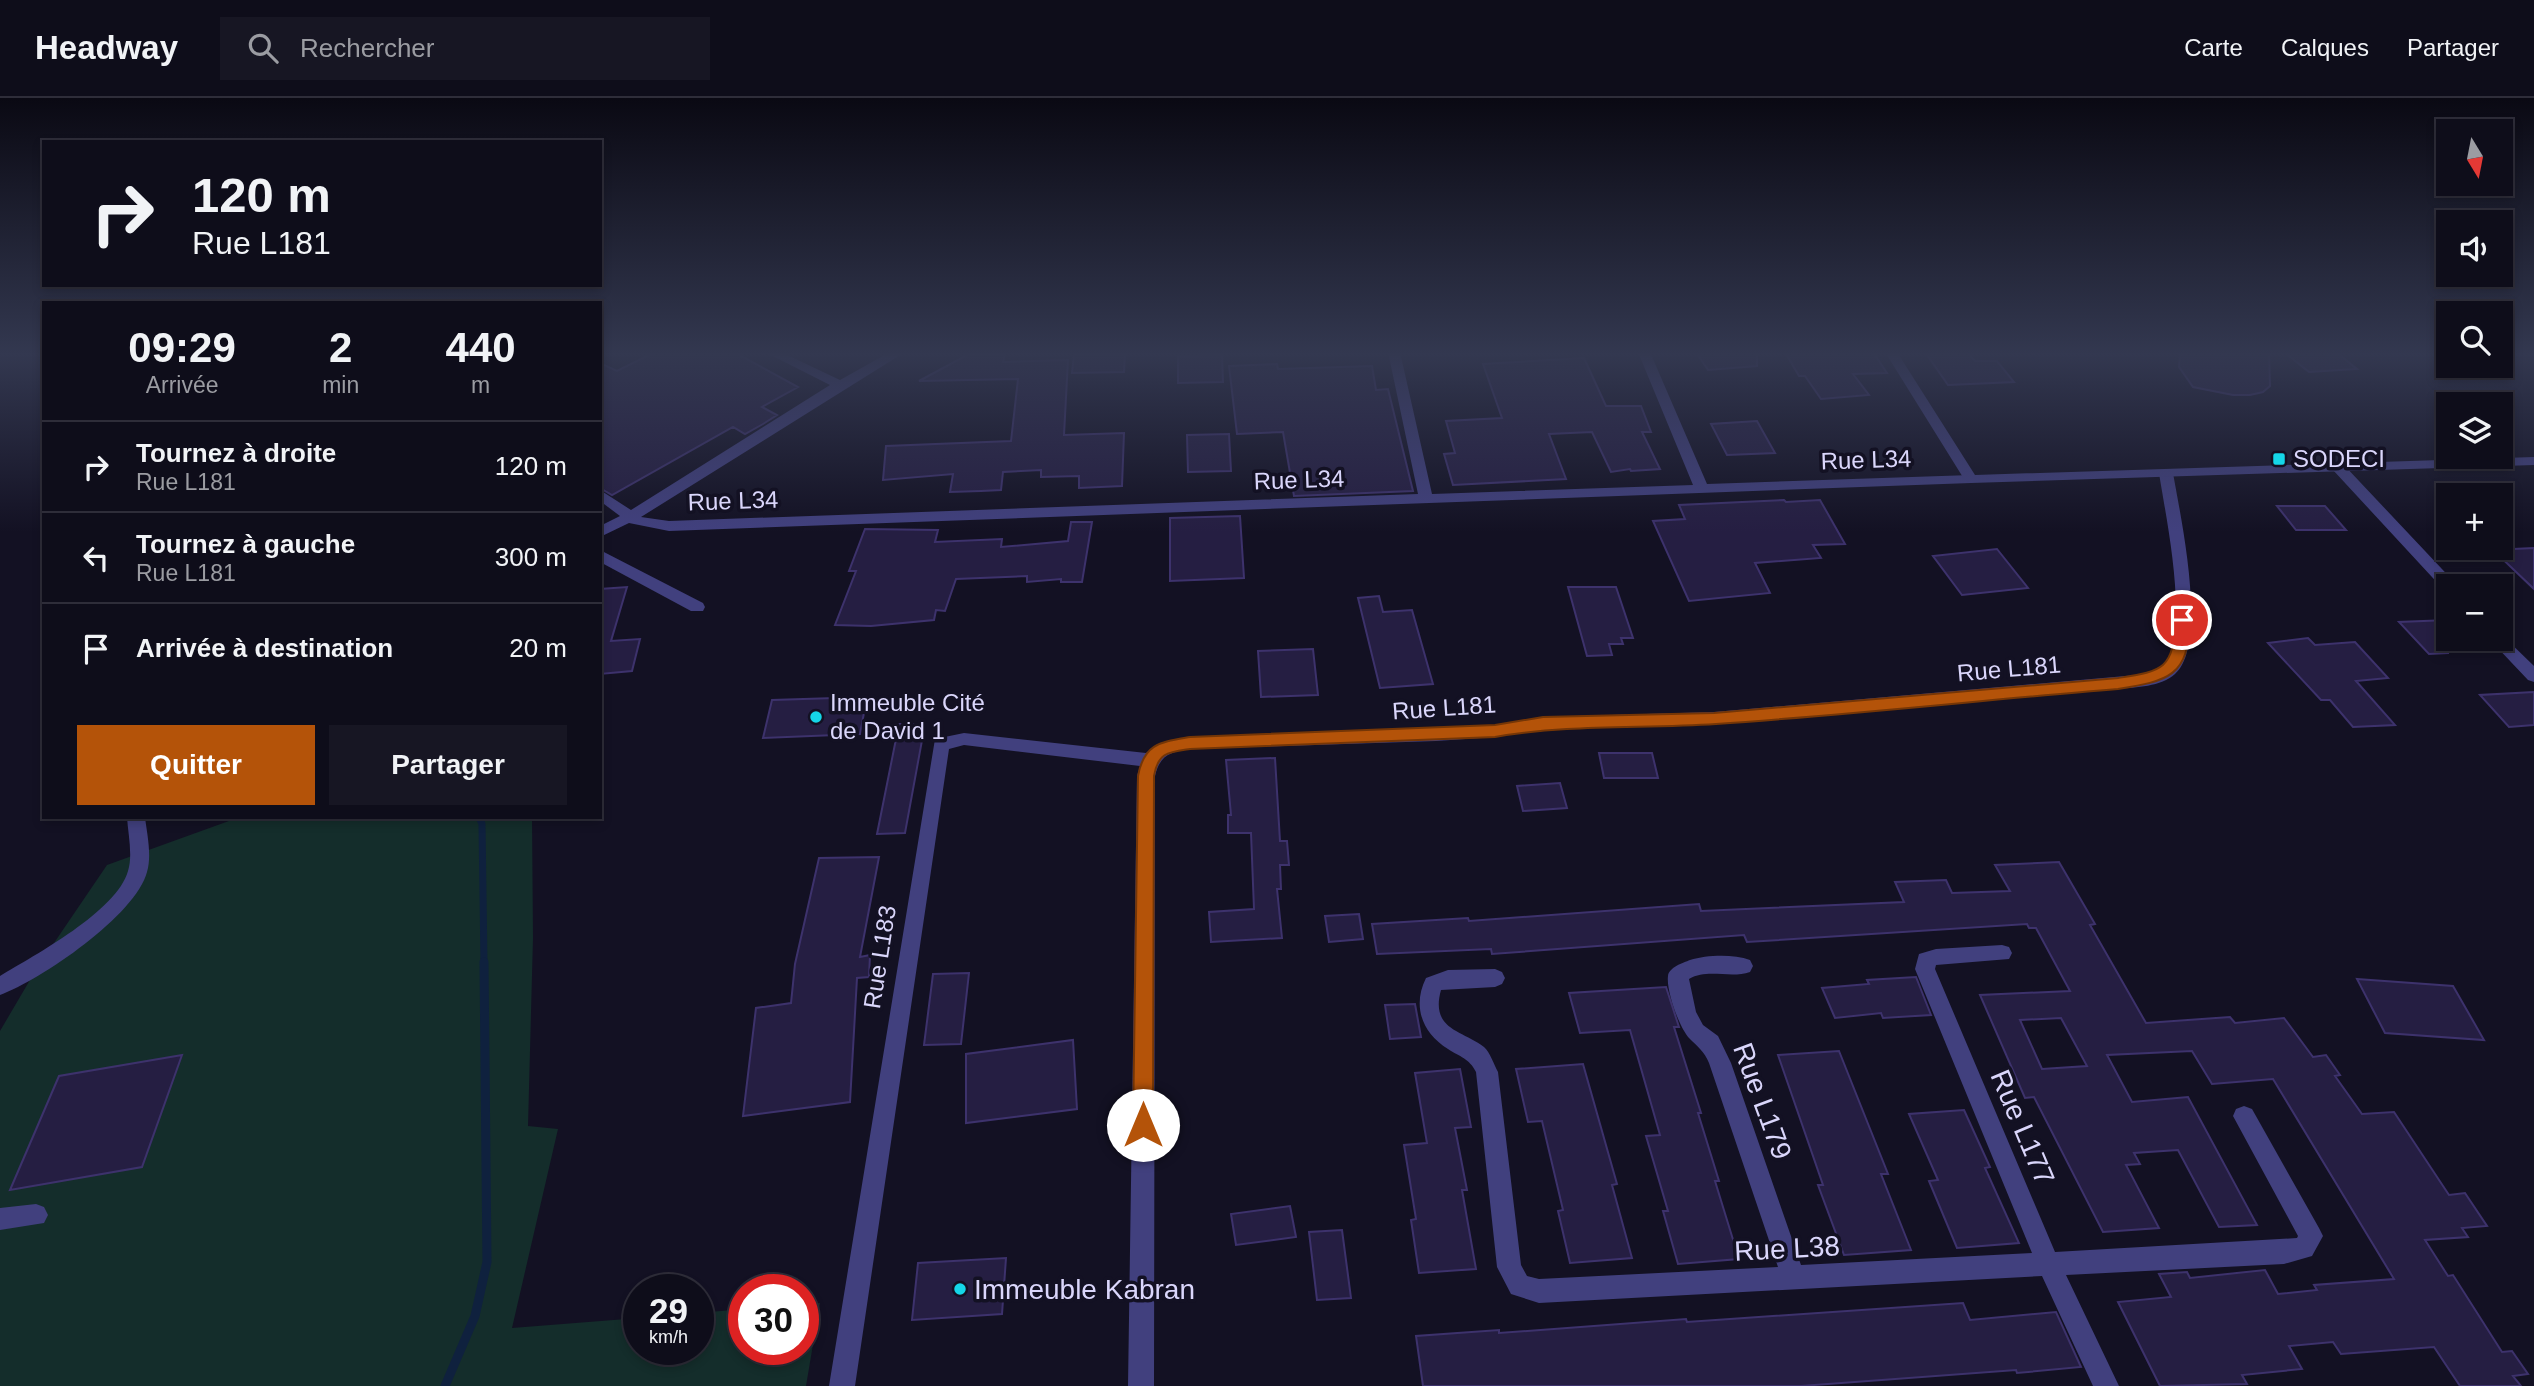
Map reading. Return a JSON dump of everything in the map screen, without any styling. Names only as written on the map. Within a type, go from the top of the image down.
[{"type":"street","points":[[602,531],[633,515],[797,412]]},
{"type":"street","points":[[1407,412],[1426,498]]},
{"type":"street","points":[[1669,412],[1702,489]]},
{"type":"street","points":[[1929,412],[1971,479]]},
{"type":"street","name":"Rue L34","points":[[602,495],[633,515],[638,522],[669,526],[2534,461]]},
{"type":"street","points":[[2338,467],[2438,574]]},
{"type":"street","name":"Rue L181","points":[[1149,760],[1163,748],[1190,743],[1436,735],[1495,731],[1543,723],[1714,718],[2091,686],[2156,677],[2172,667],[2182,640],[2182,580],[2166,473]]},
{"type":"street","points":[[602,556],[697,607]]},
{"type":"street","points":[[2510,651],[2534,676]]},
{"type":"street","name":"Rue L183","points":[[842,1386],[941,744],[964,739],[1149,760]]},
{"type":"street","points":[[1141,1386],[1146,776],[1149,760]]},
{"type":"street","points":[[0,986],[72,943],[118,905],[138,873],[136,819]]},
{"type":"street","name":"Rue L177","points":[[2002,953],[1936,957],[1926,960],[1925,970],[2049,1265],[2106,1386]]},
{"type":"street","name":"Rue L179","points":[[1743,966],[1699,966],[1687,968],[1678,976],[1686,1014],[1696,1031],[1711,1044],[1720,1063],[1794,1278]]},
{"type":"street","name":"Rue L38","points":[[1495,978],[1448,979],[1433,984],[1428,996],[1432,1024],[1441,1035],[1478,1054],[1487,1072],[1509,1267],[1519,1286],[1539,1291],[2284,1252],[2304,1248],[2311,1236],[2244,1116]]},
{"type":"street","points":[[0,1219],[36,1215]]},
{"type":"green space","points":[[234,819],[532,819],[533,938],[528,1126],[558,1129],[512,1328],[623,1319],[623,1365],[714,1365],[714,1312],[728,1310],[728,1365],[810,1365],[806,1386],[0,1386],[0,1031],[37,968],[107,865]]},
{"type":"building","points":[[602,412],[772,412],[777,415],[745,434],[733,427],[612,495],[602,489]]},
{"type":"building","points":[[1014,412],[1065,412],[1064,435],[1124,433],[1122,486],[1079,488],[1079,476],[1041,477],[1041,470],[1003,472],[1001,490],[950,492],[953,474],[883,480],[886,446],[1011,441]]},
{"type":"building","points":[[1234,412],[1394,412],[1413,491],[1294,496],[1283,432],[1237,434]]},
{"type":"building","points":[[1500,412],[1643,412],[1651,432],[1642,432],[1660,469],[1611,472],[1592,432],[1549,434],[1566,479],[1453,485],[1444,454],[1455,453],[1446,421],[1502,418]]},
{"type":"building","points":[[1757,421],[1775,453],[1727,455],[1711,424]]},
{"type":"building","points":[[1229,434],[1231,471],[1188,472],[1187,435]]},
{"type":"building","points":[[1820,500],[1845,544],[1813,545],[1821,558],[1755,563],[1770,593],[1689,601],[1653,521],[1685,519],[1679,505]]},
{"type":"building","points":[[2277,506],[2325,506],[2346,530],[2296,530]]},
{"type":"building","points":[[1240,516],[1244,578],[1170,581],[1170,518]]},
{"type":"building","points":[[1071,522],[1092,522],[1082,582],[1061,582],[1061,579],[1027,582],[1027,576],[956,579],[945,611],[936,610],[934,620],[871,626],[835,625],[856,571],[849,571],[865,529],[938,530],[935,542],[1002,539],[1001,547],[1068,541]]},
{"type":"building","points":[[2534,548],[2534,589],[2504,560],[2513,560],[2513,549]]},
{"type":"building","points":[[1997,549],[2028,588],[1962,595],[1933,556]]},
{"type":"building","points":[[627,587],[611,641],[640,639],[632,671],[602,674],[602,589]]},
{"type":"building","points":[[1568,587],[1616,587],[1633,638],[1621,638],[1623,644],[1609,644],[1612,655],[1587,656]]},
{"type":"building","points":[[1379,596],[1383,612],[1412,610],[1433,684],[1380,688],[1358,598]]},
{"type":"building","points":[[2436,620],[2436,651],[2448,653],[2429,654],[2399,622]]},
{"type":"building","points":[[2308,638],[2315,645],[2355,642],[2388,678],[2356,681],[2395,725],[2353,727],[2330,700],[2321,700],[2268,643]]},
{"type":"building","points":[[1313,649],[1318,695],[1261,697],[1258,651]]},
{"type":"building","points":[[2534,692],[2534,725],[2509,727],[2480,695]]},
{"type":"building","name":"Immeuble Cité de David 1","points":[[867,697],[860,734],[763,738],[772,700]]},
{"type":"building","points":[[899,724],[925,724],[905,833],[877,834]]},
{"type":"building","points":[[1599,753],[1652,753],[1658,778],[1604,778]]},
{"type":"building","points":[[1275,758],[1280,841],[1287,841],[1289,865],[1280,865],[1281,889],[1277,889],[1282,938],[1211,942],[1209,912],[1254,909],[1251,833],[1228,833],[1228,815],[1231,815],[1226,760]]},
{"type":"building","points":[[1560,783],[1567,808],[1523,811],[1517,786]]},
{"type":"building","points":[[879,857],[860,957],[870,955],[869,977],[857,978],[850,1102],[743,1116],[756,1008],[791,1003],[795,964],[819,858]]},
{"type":"building","points":[[2059,862],[2095,924],[2090,925],[2146,1023],[2230,1017],[2235,1023],[2284,1018],[2313,1057],[2326,1055],[2340,1075],[2335,1076],[2362,1114],[2394,1112],[2449,1195],[2465,1193],[2487,1226],[2462,1228],[2468,1237],[2425,1240],[2448,1276],[2453,1275],[2502,1352],[2512,1351],[2528,1374],[2513,1376],[2521,1386],[2460,1386],[2434,1347],[2341,1354],[2333,1342],[2289,1346],[2302,1369],[2242,1375],[2247,1384],[2160,1386],[2118,1302],[2171,1297],[2159,1274],[2187,1272],[2190,1278],[2265,1270],[2278,1294],[2317,1290],[2314,1285],[2394,1279],[2273,1079],[2212,1084],[2192,1051],[2107,1055],[2132,1102],[2188,1097],[2257,1225],[2219,1227],[2178,1150],[2134,1153],[2140,1164],[2126,1165],[2159,1228],[2103,1232],[2034,1097],[2025,1098],[1980,995],[2070,991],[2036,928],[2029,928],[2027,924],[1747,942],[1744,935],[1492,954],[1491,949],[1377,954],[1372,924],[1468,918],[1469,921],[1699,904],[1701,911],[1904,902],[1895,882],[1946,880],[1952,893],[2010,891],[1995,865]],"holes":[[[2061,1018],[2087,1066],[2042,1069],[2020,1020]]]},
{"type":"building","points":[[1359,914],[1363,939],[1329,942],[1325,916]]},
{"type":"building","points":[[969,973],[961,1044],[924,1045],[933,974]]},
{"type":"building","points":[[1916,977],[1931,1015],[1883,1018],[1881,1013],[1835,1018],[1822,988],[1869,984],[1867,980]]},
{"type":"building","points":[[2357,979],[2453,986],[2484,1040],[2385,1033]]},
{"type":"building","points":[[1666,987],[1679,1027],[1674,1027],[1719,1181],[1715,1181],[1739,1259],[1678,1264],[1663,1211],[1668,1211],[1646,1136],[1660,1135],[1630,1030],[1580,1033],[1569,993]]},
{"type":"building","points":[[1415,1004],[1421,1037],[1390,1039],[1385,1005]]},
{"type":"building","points":[[1073,1040],[1077,1109],[966,1123],[966,1054]]},
{"type":"building","points":[[1839,1051],[1888,1174],[1881,1174],[1911,1250],[1844,1255],[1818,1185],[1823,1185],[1778,1055]]},
{"type":"building","points":[[182,1055],[142,1167],[10,1190],[59,1076]]},
{"type":"building","points":[[1583,1064],[1617,1184],[1612,1185],[1632,1258],[1570,1263],[1558,1211],[1563,1210],[1542,1121],[1528,1122],[1516,1069]]},
{"type":"building","points":[[1460,1069],[1471,1127],[1455,1128],[1467,1190],[1462,1190],[1476,1269],[1419,1273],[1411,1220],[1416,1219],[1404,1145],[1427,1143],[1415,1073]]},
{"type":"building","points":[[1964,1110],[1990,1167],[1985,1168],[2019,1243],[1957,1248],[1929,1181],[1938,1180],[1909,1114]]},
{"type":"building","points":[[1290,1206],[1296,1237],[1236,1245],[1231,1214]]},
{"type":"building","points":[[1342,1230],[1351,1298],[1317,1300],[1309,1232]]},
{"type":"building","name":"Immeuble Kabran","points":[[1006,1258],[1002,1314],[912,1320],[918,1263]]},
{"type":"building","points":[[1963,1303],[1970,1320],[2056,1312],[2081,1367],[1801,1386],[1423,1386],[1416,1336],[1499,1330],[1499,1333],[1686,1319],[1687,1322]]},
{"type":"waterway","points":[[480,819],[484,964]]},
{"type":"waterway","points":[[445,1386],[475,1316],[487,1262],[484,962]]},
{"type":"place","name":"SODECI","points":[[2279,459]]},
{"type":"place","name":"Immeuble Cité de David 1","points":[[816,717]]},
{"type":"place","name":"Immeuble Kabran","points":[[960,1289]]},
{"type":"route","points":[[1143,1125],[1146,776],[1149,760],[1163,748],[1190,743],[1495,731],[1543,723],[1578,721],[1714,718],[2118,683],[2156,677],[2172,667],[2182,640],[2182,620]]}]
